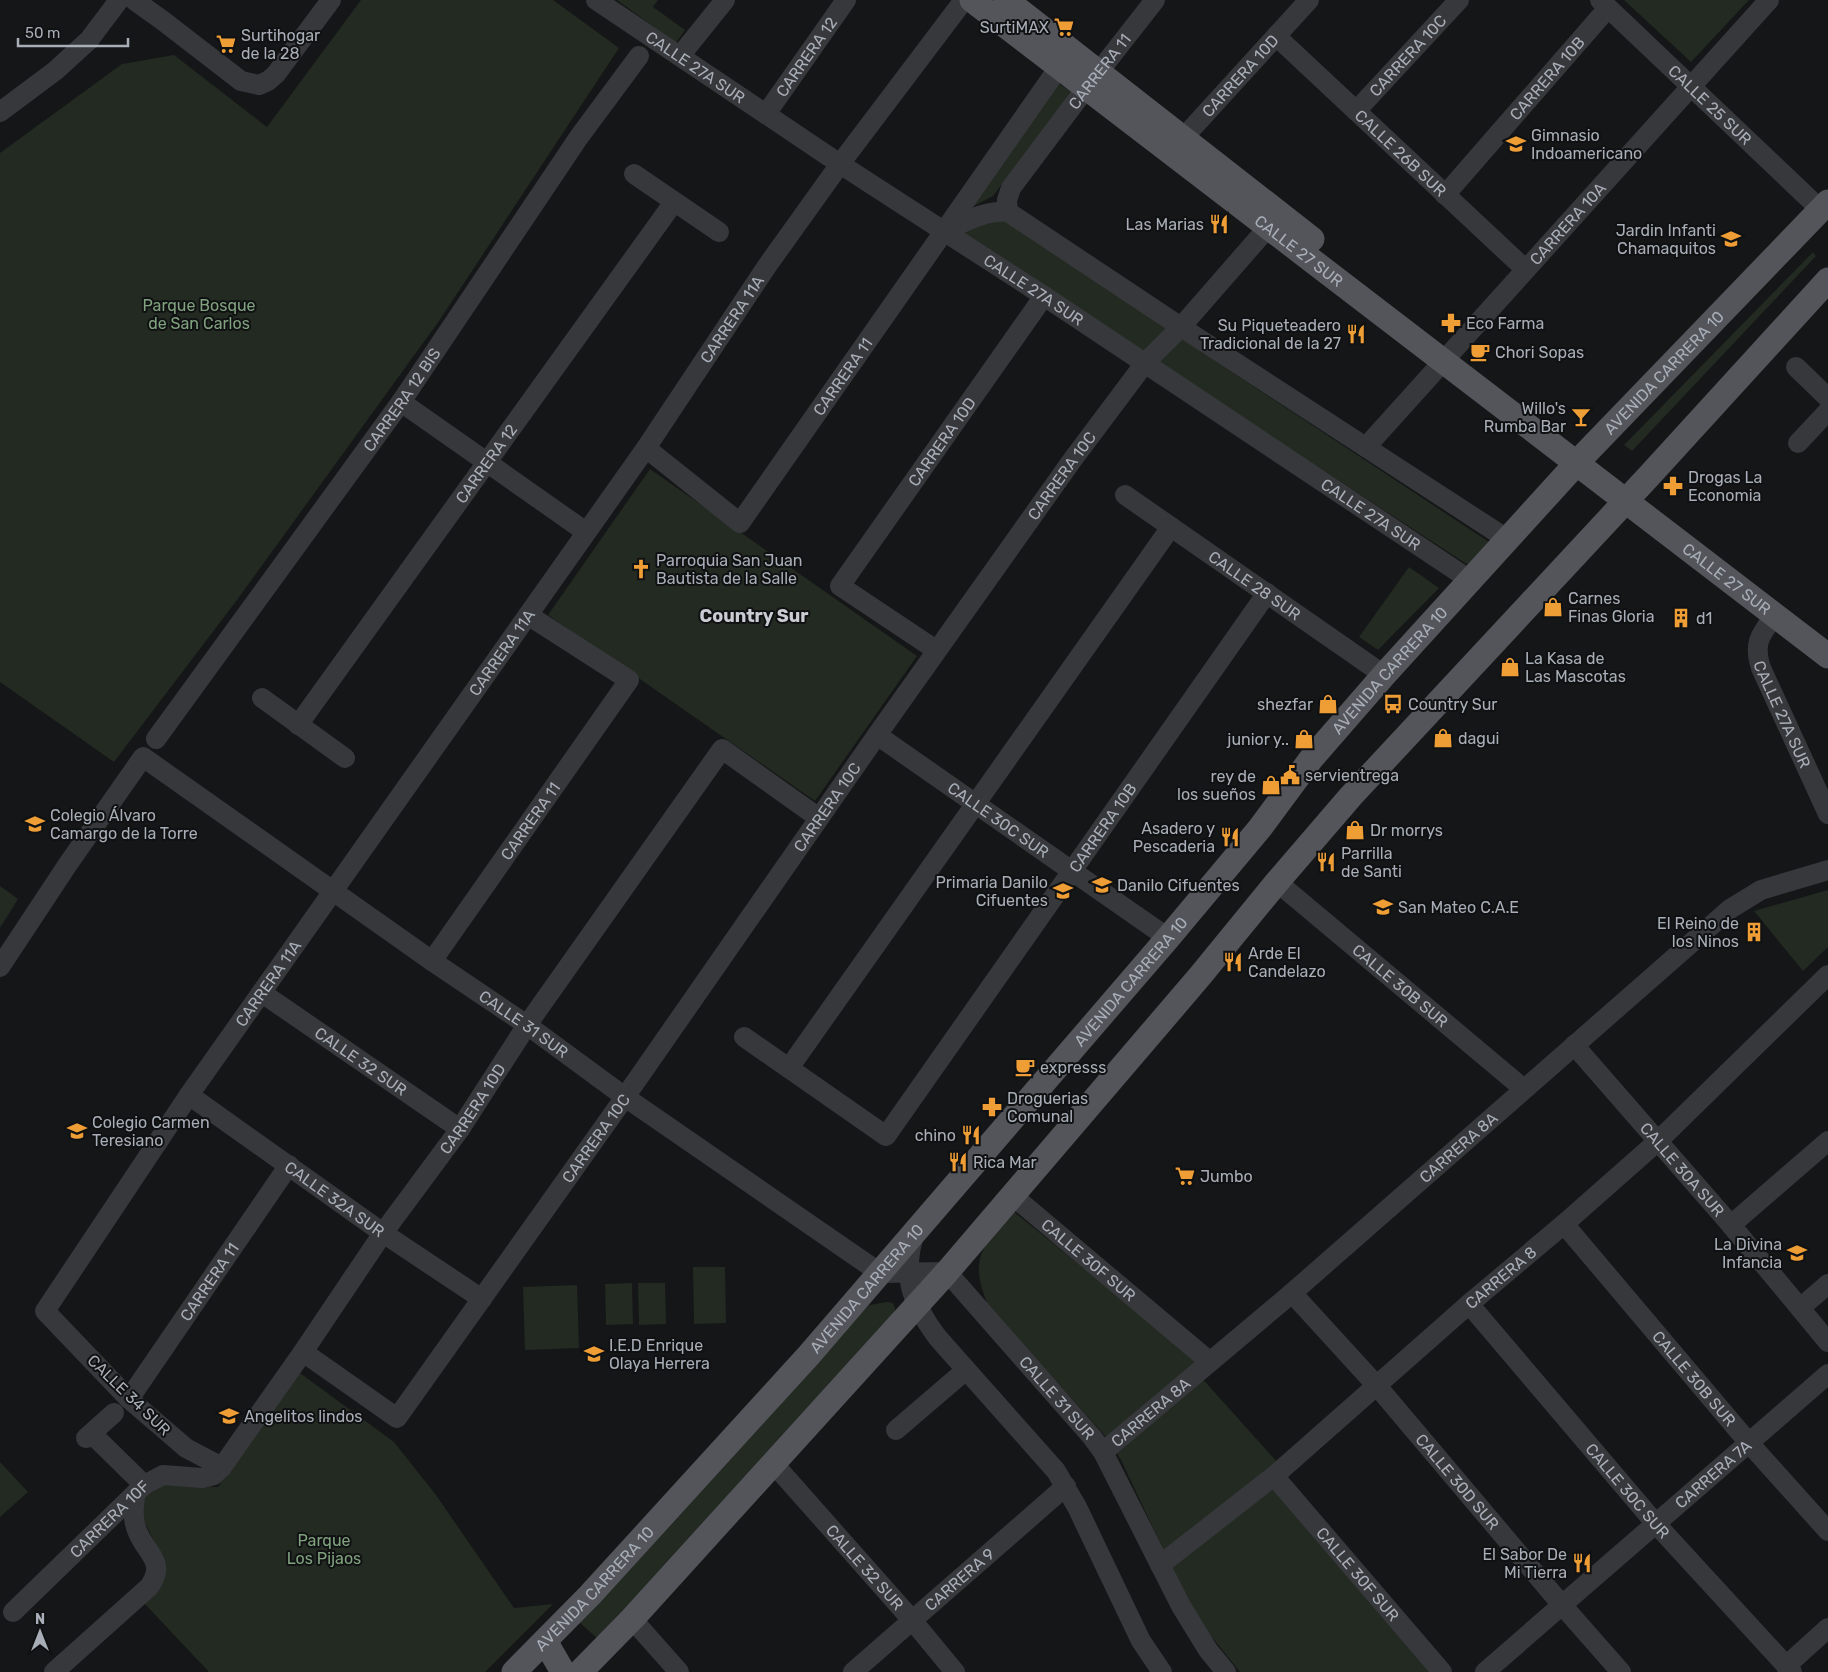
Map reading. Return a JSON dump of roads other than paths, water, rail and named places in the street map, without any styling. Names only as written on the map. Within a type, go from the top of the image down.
[{"type":"main road","name":"CALLE 27 SUR","points":[[972,0],[1060,67],[1092,80]]},
{"type":"main road","name":"CALLE 27 SUR","points":[[1006,0],[1092,80],[1582,458],[1627,500],[1828,656]]},
{"type":"main road","name":"AVENIDA CARRERA 10","points":[[514,1672],[590,1595],[809,1355],[1168,938],[1260,828],[1311,759],[1384,675],[1582,458],[1825,206]]},
{"type":"main road","points":[[580,1672],[632,1619],[947,1272],[1351,796],[1627,500],[1828,280]]},
{"type":"main road","points":[[545,1641],[563,1672]]},
{"type":"street","points":[[0,112],[55,71],[82,47],[119,0]]},
{"type":"street","points":[[134,0],[158,6],[241,81],[259,85],[268,81],[276,74],[331,0]]},
{"type":"street","name":"CALLE 27A SUR","points":[[596,0],[840,164],[1044,296],[1470,580]]},
{"type":"street","points":[[680,56],[724,0]]},
{"type":"street","name":"CARRERA 12","points":[[766,114],[846,0]]},
{"type":"street","name":"CARRERA 11A","points":[[45,1311],[189,1095],[646,448],[767,266],[840,164],[964,0]]},
{"type":"street","name":"CARRERA 11","points":[[1008,212],[1007,200],[1011,188],[1155,0]]},
{"type":"street","name":"CARRERA 10D","points":[[1177,145],[1309,0]]},
{"type":"street","name":"CARRERA 10C","points":[[1356,111],[1460,0]]},
{"type":"street","name":"CARRERA 10A","points":[[1366,447],[1769,0]]},
{"type":"street","name":"CALLE 25 SUR","points":[[1604,4],[1691,86],[1825,206]]},
{"type":"street","name":"CARRERA 10B","points":[[1445,195],[1604,4]]},
{"type":"street","name":"CALLE 26B SUR","points":[[1276,36],[1525,269]]},
{"type":"street","name":"CARRERA 12 BIS","points":[[156,739],[401,402],[579,137],[640,56]]},
{"type":"street","name":"CARRERA 11","points":[[646,448],[740,523],[1060,67]]},
{"type":"street","points":[[634,174],[719,232]]},
{"type":"street","name":"CARRERA 12","points":[[298,725],[674,202]]},
{"type":"street","points":[[944,231],[979,215],[998,211],[1008,212],[1507,539]]},
{"type":"street","name":"CARRERA 10C","points":[[303,1352],[397,1418],[625,1097],[876,735],[1073,459],[1145,363],[1181,327],[1274,220]]},
{"type":"street","name":"CARRERA 10D","points":[[936,650],[840,586],[1044,296]]},
{"type":"street","points":[[1796,367],[1828,398]]},
{"type":"street","points":[[401,402],[586,532]]},
{"type":"street","points":[[1798,443],[1828,411]]},
{"type":"street","name":"CALLE 28 SUR","points":[[1125,495],[1384,675]]},
{"type":"street","points":[[744,1037],[790,1068],[1171,527]]},
{"type":"street","name":"CARRERA 10B","points":[[790,1068],[886,1136],[1267,593]]},
{"type":"street","name":"CARRERA 11","points":[[432,961],[630,680],[528,614]]},
{"type":"street","name":"CALLE 27A SUR","points":[[1775,615],[1762,633],[1757,644],[1757,656],[1828,814]]},
{"type":"street","points":[[262,698],[345,758]]},
{"type":"street","name":"CALLE 30C SUR","points":[[876,735],[1168,938]]},
{"type":"street","name":"CARRERA 10D","points":[[222,1467],[303,1352],[383,1233],[460,1129],[527,1024],[722,749],[819,818]]},
{"type":"street","name":"CALLE 31 SUR","points":[[0,967],[68,864],[143,757],[432,961],[527,1024],[625,1097],[880,1273]]},
{"type":"street","name":"CARRERA 8A","points":[[1103,1452],[1292,1293],[1730,909],[1744,899],[1771,887],[1828,870]]},
{"type":"street","name":"CALLE 30B SUR","points":[[1277,882],[1524,1088]]},
{"type":"street","name":"CARRERA 8","points":[[1160,1564],[1274,1476],[1469,1304],[1564,1224],[1658,1141],[1827,979]]},
{"type":"street","name":"CALLE 32 SUR","points":[[262,993],[460,1129]]},
{"type":"street","name":"CALLE 30A SUR","points":[[1574,1045],[1731,1225],[1828,1342]]},
{"type":"street","name":"CALLE 32A SUR","points":[[189,1095],[383,1233],[482,1299]]},
{"type":"street","points":[[1731,1225],[1828,1141]]},
{"type":"street","name":"CARRERA 11","points":[[130,1400],[289,1165]]},
{"type":"street","name":"CALLE 30F SUR","points":[[1012,1196],[1210,1361]]},
{"type":"street","name":"CALLE 30B SUR","points":[[1564,1224],[1749,1443],[1828,1531]]},
{"type":"street","points":[[916,1232],[910,1247],[909,1272],[916,1305],[938,1338],[1043,1455],[1066,1486],[1141,1641],[1162,1672]]},
{"type":"street","points":[[880,1273],[947,1272]]},
{"type":"street","name":"CALLE 31 SUR","points":[[947,1272],[1092,1437],[1103,1452],[1181,1606],[1196,1631],[1226,1672]]},
{"type":"street","points":[[1800,1308],[1828,1284]]},
{"type":"street","name":"CALLE 30D SUR","points":[[1292,1293],[1377,1386],[1562,1606],[1621,1672]]},
{"type":"street","name":"CALLE 30C SUR","points":[[1469,1304],[1656,1524],[1789,1669]]},
{"type":"street","name":"CALLE 34 SUR","points":[[45,1311],[130,1400],[186,1448],[222,1467]]},
{"type":"street","points":[[896,1430],[966,1370]]},
{"type":"street","name":"CARRERA 7A","points":[[1485,1672],[1828,1374]]},
{"type":"street","points":[[54,1672],[149,1587],[157,1572],[154,1556],[139,1535],[134,1521],[133,1507],[140,1489],[89,1436],[114,1413]]},
{"type":"street","name":"CALLE 32 SUR","points":[[773,1464],[912,1620],[955,1672]]},
{"type":"street","name":"CARRERA 10F","points":[[13,1612],[140,1489],[163,1475],[202,1478],[208,1477],[222,1467]]},
{"type":"street","name":"CALLE 30F SUR","points":[[1274,1476],[1442,1672]]},
{"type":"street","name":"CARRERA 9","points":[[853,1672],[1066,1486]]},
{"type":"street","points":[[632,1619],[679,1672]]},
{"type":"street","points":[[1789,1669],[1828,1628]]},
{"type":"place","name":"SurtiMAX","points":[[1064,27]]},
{"type":"place","name":"Surtihogar de la 28","points":[[226,44]]},
{"type":"place","name":"Gimnasio Indoamericano","points":[[1516,144]]},
{"type":"place","name":"Las Marias","points":[[1219,224]]},
{"type":"place","name":"Jardin Infanti Chamaquitos","points":[[1731,239]]},
{"type":"place","name":"Eco Farma","points":[[1451,323]]},
{"type":"place","name":"Su Piqueteadero Tradicional de la 27","points":[[1356,334]]},
{"type":"place","name":"Chori Sopas","points":[[1480,352]]},
{"type":"place","name":"Willo's Rumba Bar","points":[[1581,417]]},
{"type":"place","name":"Drogas La Economia","points":[[1673,486]]},
{"type":"place","name":"Parroquia San Juan Bautista de la Salle","points":[[641,569]]},
{"type":"place","name":"Carnes Finas Gloria","points":[[1553,607]]},
{"type":"place","name":"d1","points":[[1681,618]]},
{"type":"place","name":"La Kasa de Las Mascotas","points":[[1510,667]]},
{"type":"place","name":"shezfar","points":[[1328,704]]},
{"type":"place","name":"Country Sur","points":[[1393,704]]},
{"type":"place","name":"dagui","points":[[1443,738]]},
{"type":"place","name":"junior y..","points":[[1304,739]]},
{"type":"place","name":"servientrega","points":[[1290,775]]},
{"type":"place","name":"rey de los sueños","points":[[1271,785]]},
{"type":"place","name":"Colegio Álvaro Camargo de la Torre","points":[[35,824]]},
{"type":"place","name":"Dr morrys","points":[[1355,830]]},
{"type":"place","name":"Asadero y Pescaderia","points":[[1230,837]]},
{"type":"place","name":"Parrilla de Santi","points":[[1326,862]]},
{"type":"place","name":"Danilo Cifuentes","points":[[1102,885]]},
{"type":"place","name":"Primaria Danilo Cifuentes","points":[[1063,891]]},
{"type":"place","name":"San Mateo C.A.E","points":[[1383,907]]},
{"type":"place","name":"El Reino de los Ninos","points":[[1754,932]]},
{"type":"place","name":"Arde El Candelazo","points":[[1233,962]]},
{"type":"place","name":"expresss","points":[[1025,1067]]},
{"type":"place","name":"Droguerias Comunal","points":[[992,1107]]},
{"type":"place","name":"Colegio Carmen Teresiano","points":[[77,1131]]},
{"type":"place","name":"chino","points":[[971,1135]]},
{"type":"place","name":"Rica Mar","points":[[958,1162]]},
{"type":"place","name":"Jumbo","points":[[1185,1176]]},
{"type":"place","name":"La Divina Infancia","points":[[1797,1253]]},
{"type":"place","name":"I.E.D Enrique Olaya Herrera","points":[[594,1354]]},
{"type":"place","name":"Angelitos lindos","points":[[229,1416]]},
{"type":"place","name":"El Sabor De Mi Tierra","points":[[1582,1563]]},
{"type":"district","name":"Country Sur","points":[[754,616]]},
{"type":"park label","name":"Parque Bosque de San Carlos","points":[[199,314]]},
{"type":"park label","name":"Parque Los Pijaos","points":[[324,1549]]}]
